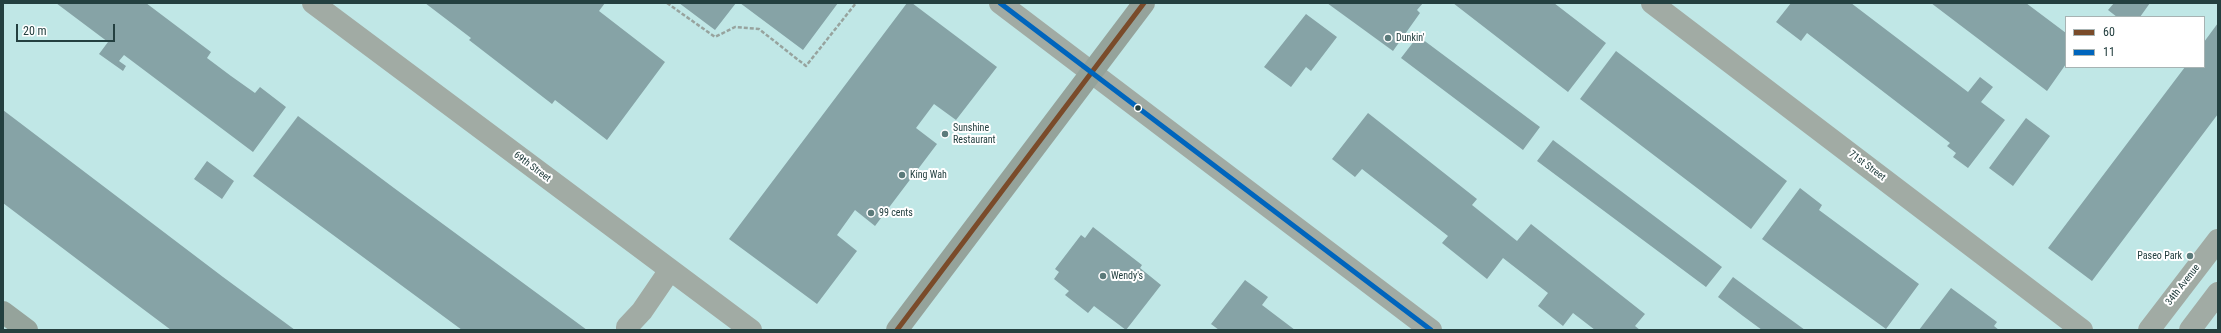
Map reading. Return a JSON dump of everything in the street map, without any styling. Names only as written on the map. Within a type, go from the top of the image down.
[{"type":"main road","points":[[896,330],[1144,3]]},
{"type":"main road","points":[[3,312],[27,330]]},
{"type":"street","name":"69th Street","points":[[313,3],[751,330]]},
{"type":"street","points":[[1000,3],[1431,330]]},
{"type":"street","name":"71st Street","points":[[1652,3],[2082,330]]},
{"type":"street","name":"34th Avenue","points":[[2149,330],[2218,240]]},
{"type":"street","points":[[627,329],[642,311],[670,270]]},
{"type":"street","points":[[2190,330],[2218,292]]},
{"type":"path","points":[[667,3],[715,37],[735,27],[759,29],[806,66],[856,3]]},
{"type":"building","points":[[56,3],[146,3],[211,52],[207,58],[231,76],[255,93],[260,87],[286,107],[253,152],[124,55],[119,61],[126,66],[123,71],[99,54],[108,42]]},
{"type":"building","points":[[425,3],[605,3],[599,11],[665,62],[607,140],[555,100],[552,104],[469,40],[471,38]]},
{"type":"building","points":[[679,3],[736,3],[715,30]]},
{"type":"building","points":[[740,3],[838,3],[803,50]]},
{"type":"building","points":[[907,3],[912,3],[997,67],[956,120],[934,104],[916,128],[937,144],[875,226],[855,210],[837,235],[857,251],[817,304],[729,239]]},
{"type":"building","name":"Dunkin'","points":[[1327,3],[1423,3],[1417,10],[1420,13],[1393,51]]},
{"type":"building","points":[[1453,3],[1554,3],[1606,43],[1568,92]]},
{"type":"building","points":[[1791,3],[1851,3],[1968,92],[1980,77],[1993,87],[1981,102],[2005,120],[1968,168],[1953,157],[1956,153],[1947,146],[1950,143],[1807,33],[1801,41],[1776,22]]},
{"type":"building","points":[[1931,3],[2026,3],[2065,32],[2065,65],[2047,91]]},
{"type":"building","points":[[2114,3],[2150,3],[2141,16],[2116,16],[2108,10]]},
{"type":"building","points":[[1306,14],[1337,37],[1311,71],[1306,67],[1291,87],[1264,67]]},
{"type":"building","points":[[2218,23],[2218,114],[2092,281],[2048,248],[2184,68],[2205,68],[2205,41]]},
{"type":"building","points":[[1418,36],[1540,127],[1523,150],[1401,58]]},
{"type":"building","points":[[1616,51],[1787,181],[1751,229],[1580,99]]},
{"type":"building","points":[[3,110],[295,330],[171,330],[131,300],[3,203]]},
{"type":"building","points":[[1368,113],[1477,199],[1472,205],[1517,241],[1531,224],[1645,314],[1635,326],[1640,330],[1595,330],[1573,313],[1563,326],[1538,306],[1548,293],[1503,258],[1487,279],[1442,243],[1448,236],[1362,169],[1355,177],[1332,159]]},
{"type":"building","points":[[298,116],[587,330],[462,330],[253,176]]},
{"type":"building","points":[[2026,118],[2050,136],[2013,186],[1989,168]]},
{"type":"building","points":[[1553,140],[1722,267],[1706,287],[1537,161]]},
{"type":"building","points":[[207,161],[234,181],[222,199],[194,179]]},
{"type":"building","points":[[1800,188],[1822,205],[1819,210],[1919,284],[1886,329],[1762,239]]},
{"type":"building","name":"Wendy's","points":[[1093,227],[1142,265],[1140,268],[1161,285],[1126,330],[1094,306],[1088,313],[1065,295],[1069,291],[1054,279],[1059,272],[1055,269],[1081,235],[1085,238]]},
{"type":"building","points":[[1733,277],[1805,330],[1762,330],[1718,297]]},
{"type":"building","points":[[1245,280],[1268,297],[1262,305],[1295,330],[1219,330],[1211,324]]},
{"type":"building","points":[[1951,288],[1997,322],[1994,326],[1999,330],[1919,330]]},
{"type":"transit line","name":"11","points":[[1000,3],[1431,330]]},
{"type":"transit line","name":"60","points":[[897,330],[1144,3]]},
{"type":"place","name":"Dunkin'","points":[[1388,38]]},
{"type":"place","name":"Sunshine Restaurant","points":[[945,134]]},
{"type":"place","name":"King Wah","points":[[902,175]]},
{"type":"place","name":"99 cents","points":[[871,213]]},
{"type":"place","name":"Paseo Park","points":[[2190,256]]},
{"type":"place","name":"Wendy's","points":[[1103,276]]}]
